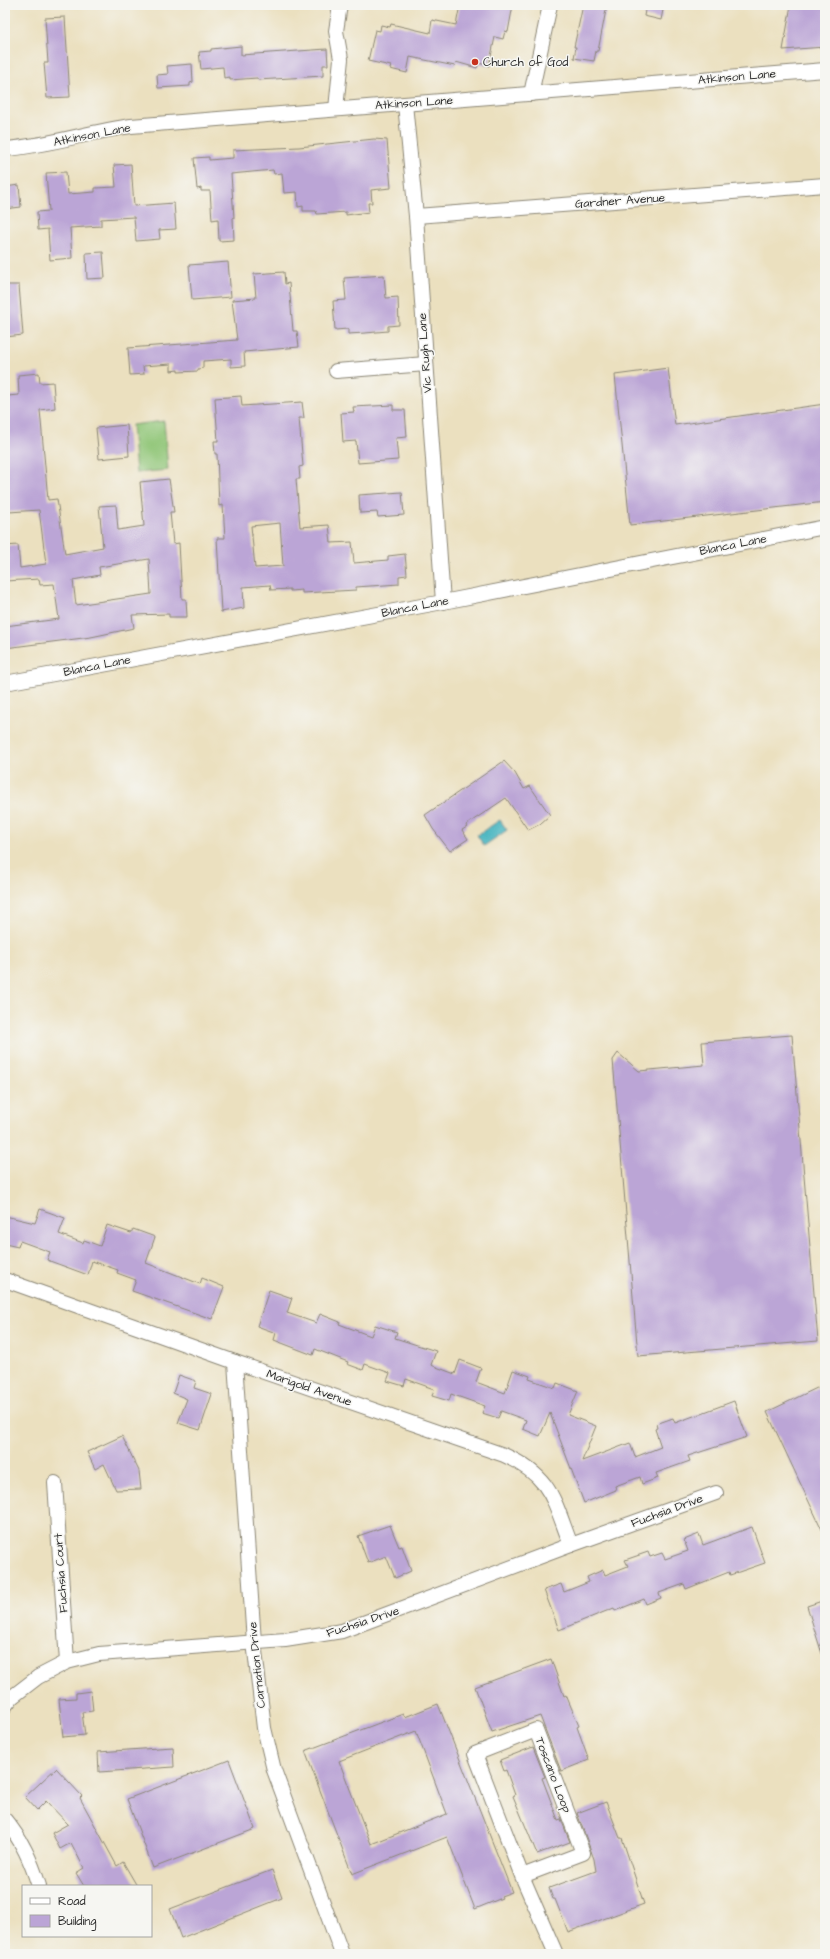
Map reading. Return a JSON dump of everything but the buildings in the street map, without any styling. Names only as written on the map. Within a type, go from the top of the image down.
[{"type":"street","points":[[336,109],[341,59],[336,31],[340,5]]},
{"type":"street","points":[[531,94],[550,5]]},
{"type":"street","name":"Atkinson Lane","points":[[5,149],[45,144],[108,129],[336,109],[825,70]]},
{"type":"street","name":"Vic Rugh Lane","points":[[406,104],[416,216],[443,602]]},
{"type":"street","name":"Gardner Avenue","points":[[416,216],[825,185]]},
{"type":"street","points":[[336,371],[426,364]]},
{"type":"street","name":"Blanca Lane","points":[[5,683],[443,602],[825,527]]},
{"type":"street","name":"Marigold Avenue","points":[[5,1280],[235,1362],[504,1455],[522,1463],[533,1471],[549,1490],[571,1545]]},
{"type":"street","name":"Carnation Drive","points":[[235,1362],[254,1642],[264,1728],[274,1770],[342,1954]]},
{"type":"street","name":"Fuchsia Court","points":[[55,1483],[67,1662]]},
{"type":"street","name":"Fuchsia Drive","points":[[5,1706],[12,1697],[38,1677],[67,1662],[99,1654],[254,1642],[314,1636],[342,1631],[571,1545],[716,1493]]},
{"type":"street","name":"Toscano Loop","points":[[522,1876],[583,1853],[536,1730],[475,1754],[522,1876],[556,1954]]},
{"type":"street","points":[[5,1820],[20,1839],[27,1851],[39,1885]]},
{"type":"green space","points":[[164,421],[168,470],[136,473],[132,425]]},
{"type":"water","points":[[500,820],[507,830],[484,846],[477,835]]},
{"type":"place","name":"Church of God","points":[[475,62]]}]
